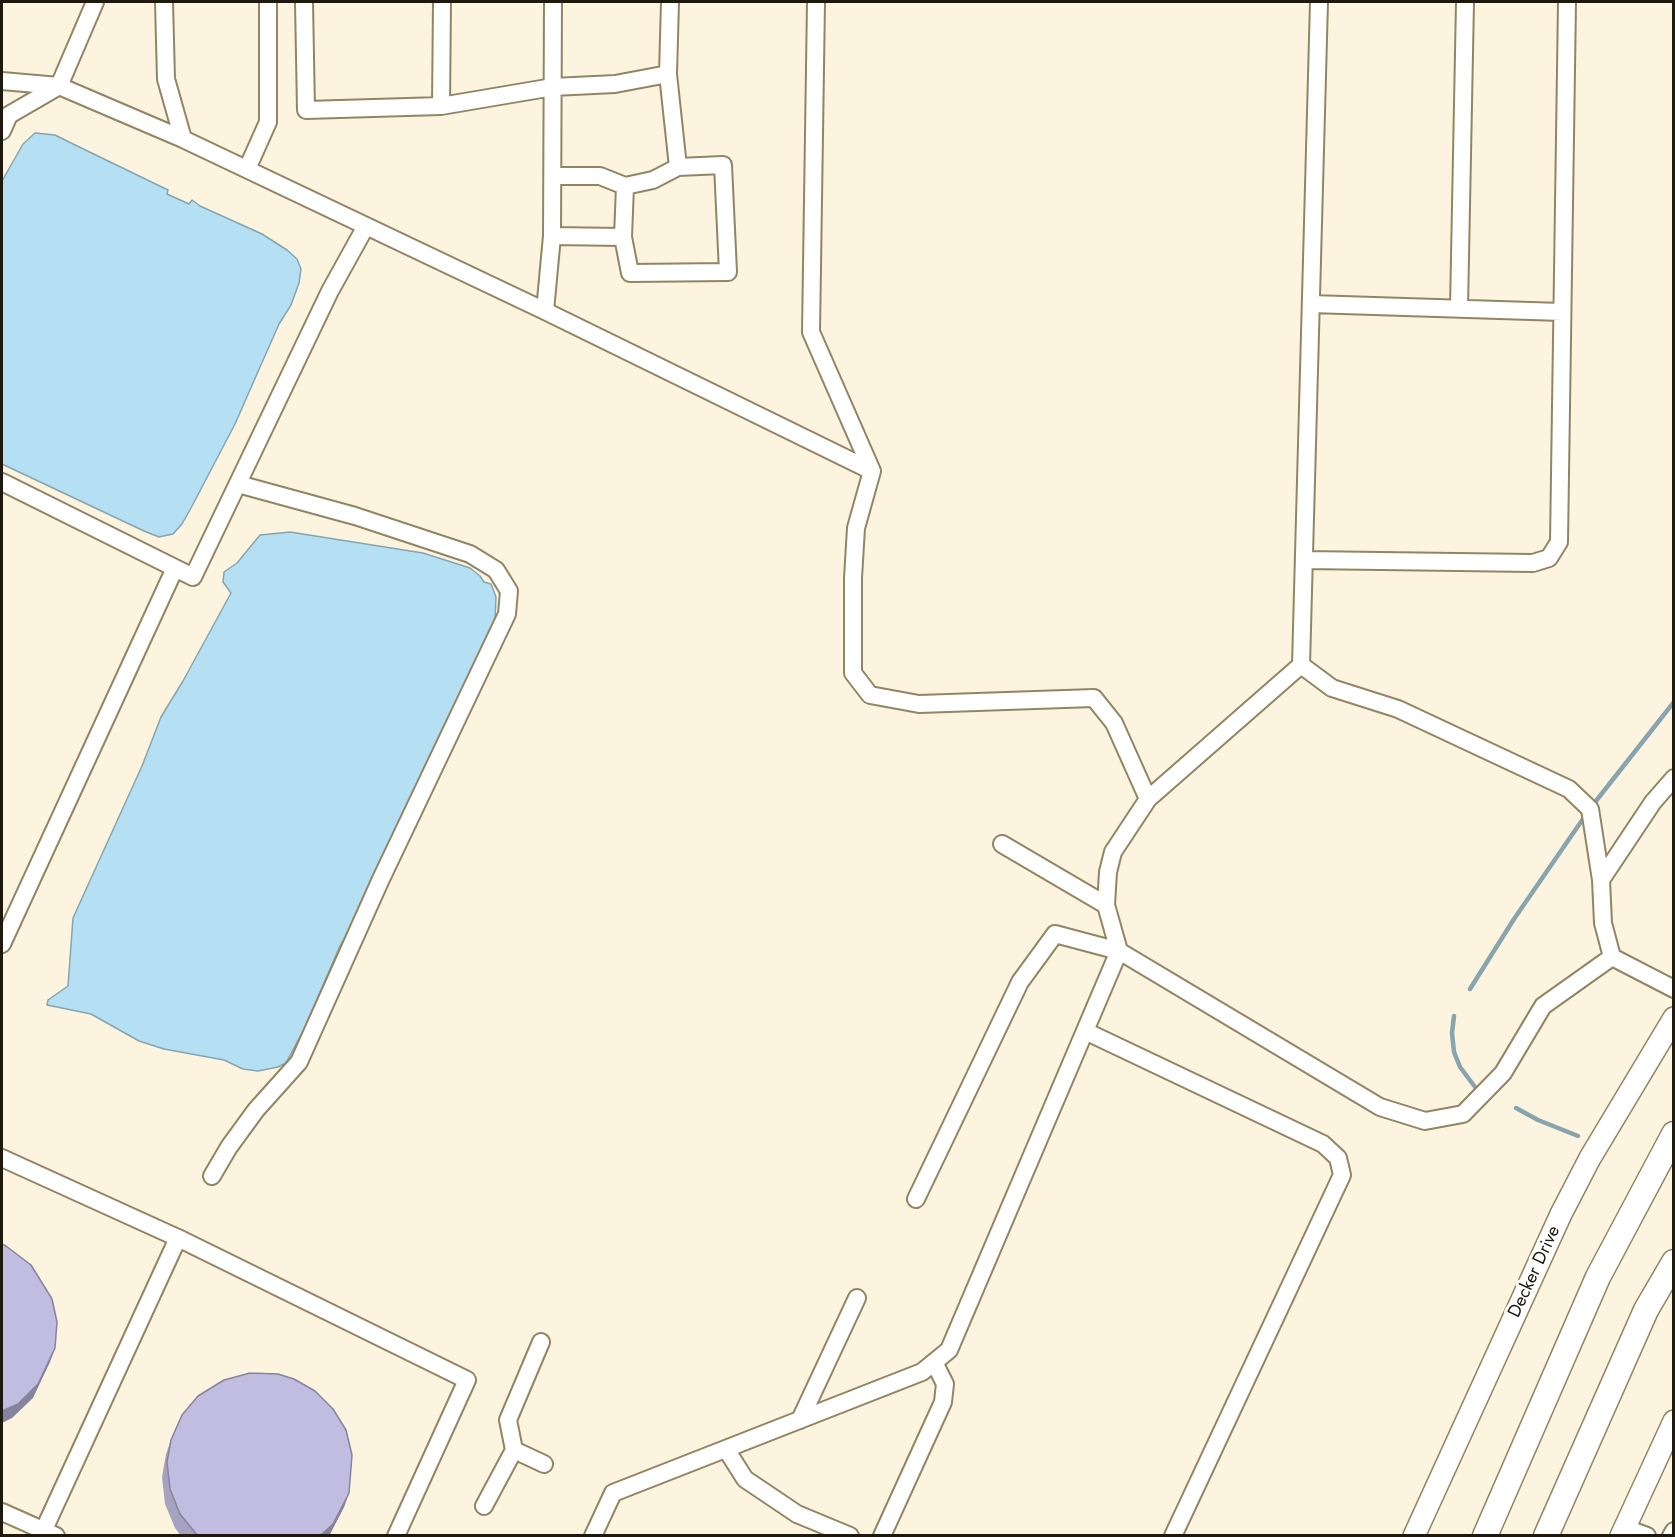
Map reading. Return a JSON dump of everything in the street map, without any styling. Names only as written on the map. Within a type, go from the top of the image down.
[{"type":"highway","points":[[1485,1533],[1598,1277],[1674,1134]]},
{"type":"highway","points":[[1546,1536],[1646,1310],[1674,1262]]},
{"type":"main road","name":"Decker Drive","points":[[1414,1536],[1566,1205],[1590,1158],[1674,1018]]},
{"type":"main road","points":[[1623,1532],[1674,1421]]},
{"type":"lane","points":[[2,131],[9,115],[59,86],[95,2]]},
{"type":"lane","points":[[164,2],[166,79],[183,139]]},
{"type":"lane","points":[[247,170],[268,122],[268,2]]},
{"type":"lane","points":[[304,2],[306,110],[441,106],[553,87],[615,84],[668,74]]},
{"type":"lane","points":[[441,2],[441,106]]},
{"type":"lane","points":[[545,311],[552,236],[554,176],[553,2]]},
{"type":"lane","points":[[670,2],[668,74],[678,167]]},
{"type":"lane","points":[[816,2],[811,332],[872,471],[856,528],[853,578],[853,673],[870,695],[918,704],[1094,698],[1114,723],[1148,799]]},
{"type":"lane","points":[[593,1536],[613,1494],[922,1372],[949,1350],[1119,951],[1106,905],[1108,872],[1113,852],[1148,799],[1301,665],[1319,2]]},
{"type":"lane","points":[[1459,308],[1465,2]]},
{"type":"lane","points":[[1304,560],[1533,563],[1549,558],[1558,542],[1567,2]]},
{"type":"lane","points":[[2,81],[59,86],[183,139],[545,311],[872,471]]},
{"type":"lane","points":[[554,176],[600,176],[625,186],[653,180],[678,167],[723,165],[728,272],[630,273],[623,237],[625,186]]},
{"type":"lane","points":[[2,482],[193,577],[330,291],[366,226]]},
{"type":"lane","points":[[552,236],[623,237]]},
{"type":"lane","points":[[1311,304],[1562,312]]},
{"type":"lane","points":[[212,1176],[229,1147],[256,1110],[299,1062],[381,879],[507,614],[509,591],[496,570],[470,554],[355,516],[238,484]]},
{"type":"lane","points":[[2,944],[175,568]]},
{"type":"lane","points":[[1301,665],[1332,688],[1398,709],[1569,789],[1590,809],[1601,880],[1603,923],[1612,957],[1674,989]]},
{"type":"lane","points":[[1601,880],[1653,802],[1674,778]]},
{"type":"lane","points":[[1002,844],[1106,905]]},
{"type":"lane","points":[[916,1199],[1020,982],[1055,934],[1119,951],[1380,1107],[1425,1121],[1463,1114],[1503,1073],[1544,1006],[1612,957]]},
{"type":"lane","points":[[1085,1031],[1323,1144],[1338,1158],[1342,1175],[1173,1536]]},
{"type":"lane","points":[[2,1158],[178,1238],[467,1380],[396,1536]]},
{"type":"lane","points":[[2,1512],[47,1534],[178,1238]]},
{"type":"lane","points":[[800,1420],[857,1298]]},
{"type":"lane","points":[[484,1506],[514,1450],[508,1420],[541,1342]]},
{"type":"lane","points":[[882,1536],[943,1402],[945,1384],[934,1362]]},
{"type":"lane","points":[[726,1449],[746,1479],[797,1514],[850,1536]]},
{"type":"lane","points":[[514,1450],[544,1464]]},
{"type":"lane","points":[[1671,1536],[1674,1531]]},
{"type":"lane","points":[[1623,1532],[1647,1536]]},
{"type":"water","points":[[35,133],[55,135],[168,190],[167,194],[189,204],[192,200],[200,206],[262,234],[287,250],[297,259],[301,269],[299,283],[291,305],[279,324],[235,424],[182,524],[173,534],[159,537],[144,531],[2,464],[2,181],[23,144]]},
{"type":"water","points":[[290,532],[423,553],[470,568],[484,582],[491,584],[496,597],[495,620],[367,897],[340,946],[304,1029],[286,1063],[258,1071],[243,1069],[224,1060],[164,1049],[139,1041],[91,1014],[47,1005],[48,1000],[68,986],[73,918],[142,766],[161,717],[231,593],[223,582],[224,572],[237,563],[260,535]]},
{"type":"building","points":[[2,1244],[31,1265],[52,1299],[57,1322],[55,1348],[38,1384],[18,1404],[2,1411]]},
{"type":"building","points":[[250,1373],[278,1374],[294,1379],[315,1391],[333,1409],[346,1430],[352,1455],[349,1493],[333,1524],[320,1536],[198,1536],[180,1514],[170,1489],[167,1462],[171,1440],[182,1415],[198,1396],[224,1380]]},
{"type":"waterway","points":[[1592,806],[1674,702]]},
{"type":"waterway","points":[[1470,989],[1514,919],[1585,816]]},
{"type":"waterway","points":[[1454,1016],[1452,1033],[1454,1052],[1460,1067],[1475,1087]]},
{"type":"waterway","points":[[1516,1108],[1538,1120],[1578,1136]]}]
